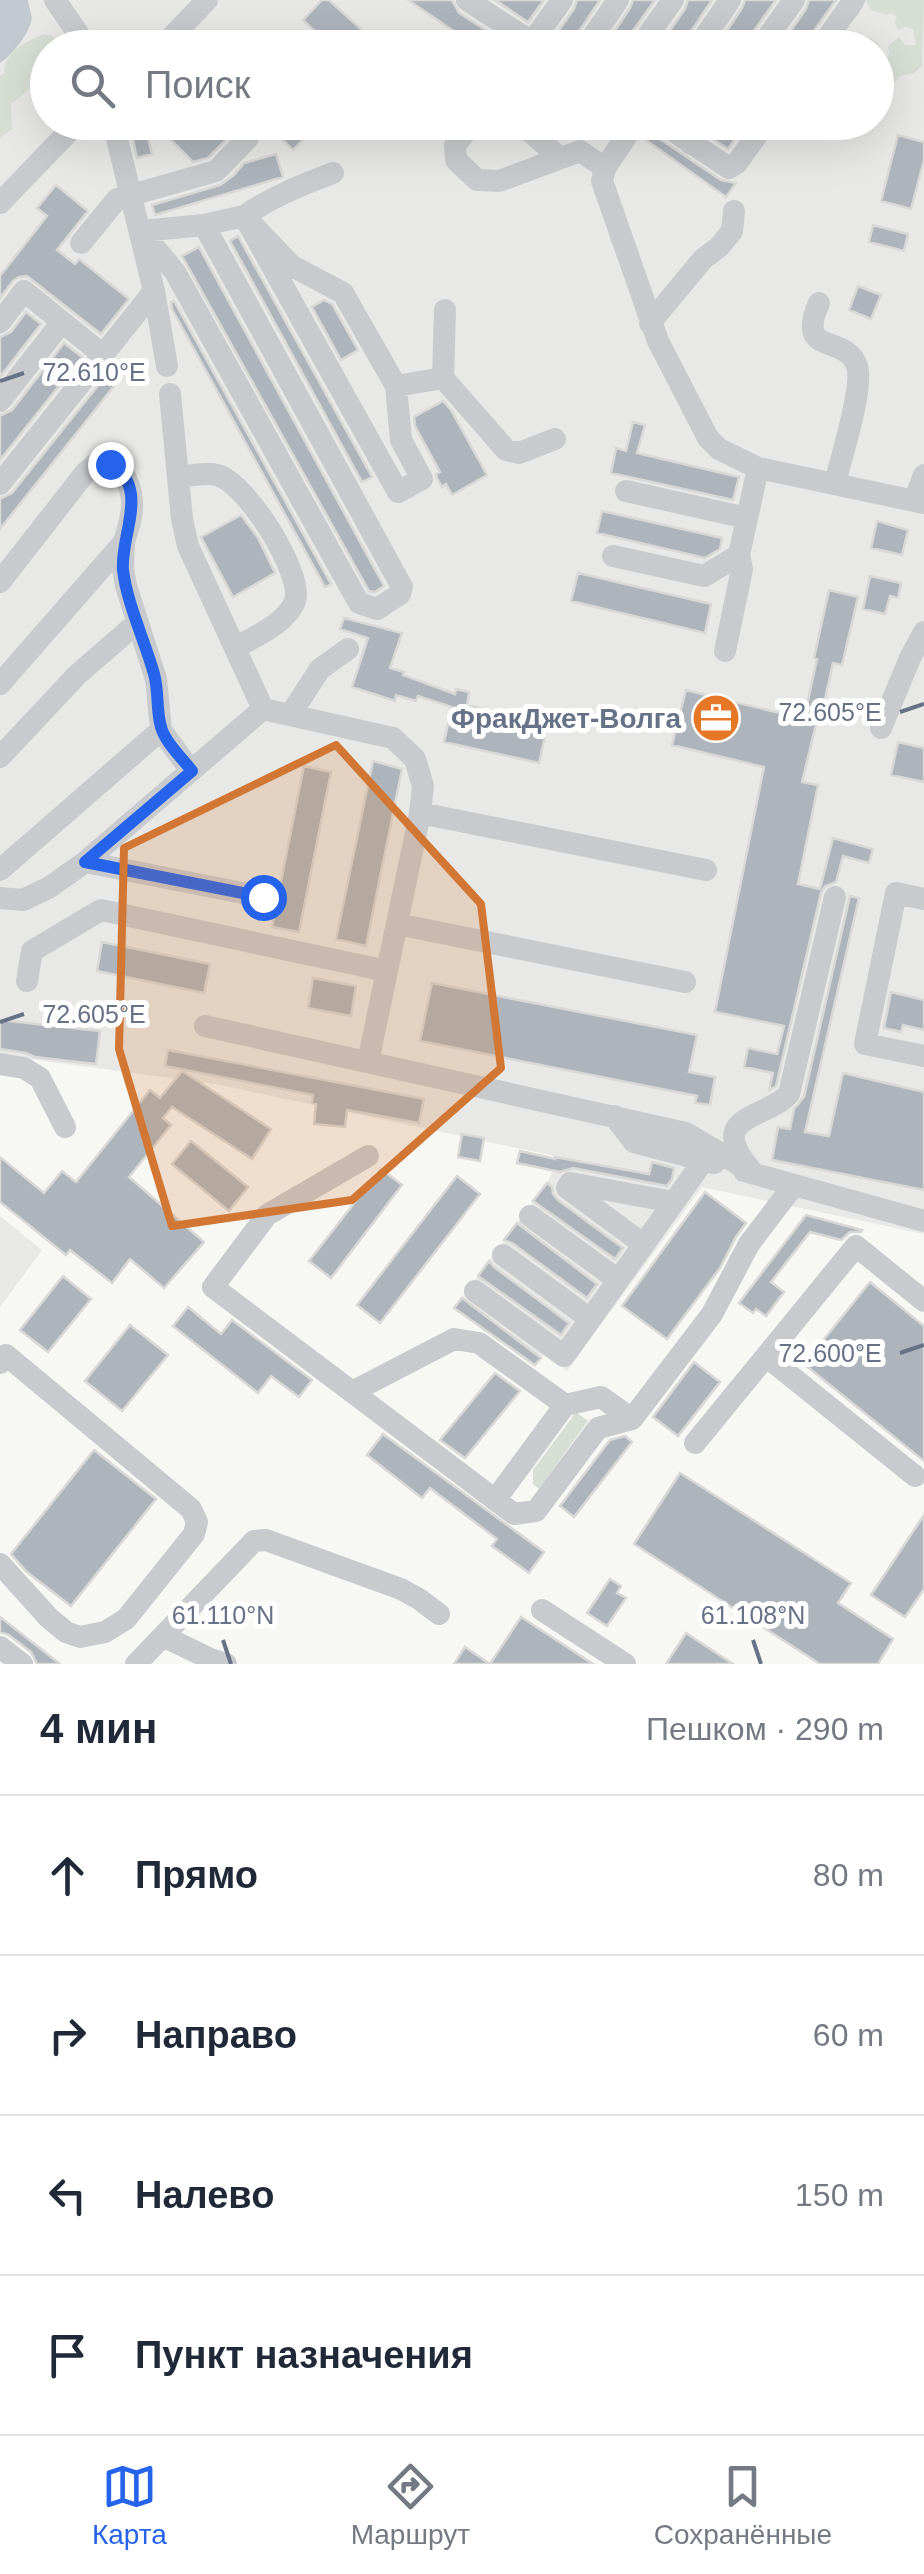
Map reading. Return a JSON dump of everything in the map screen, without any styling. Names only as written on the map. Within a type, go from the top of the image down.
[{"type":"street","points":[[55,0],[77,30]]},
{"type":"street","points":[[178,30],[206,0]]},
{"type":"street","points":[[467,0],[500,9],[522,30]]},
{"type":"street","points":[[545,30],[562,0]]},
{"type":"street","points":[[597,30],[618,0]]},
{"type":"street","points":[[652,30],[673,0]]},
{"type":"street","points":[[709,30],[730,0]]},
{"type":"street","points":[[773,30],[794,0]]},
{"type":"street","points":[[833,30],[854,0]]},
{"type":"street","points":[[0,203],[61,140]]},
{"type":"street","points":[[117,140],[141,231],[167,366]]},
{"type":"street","points":[[81,243],[116,199],[216,171],[246,140]]},
{"type":"street","points":[[459,140],[455,144],[456,160],[478,180],[499,181],[580,151],[605,168]]},
{"type":"street","points":[[540,140],[560,158]]},
{"type":"street","points":[[624,140],[605,168],[602,181],[650,322],[708,438],[719,449],[758,468],[919,502],[924,475]]},
{"type":"street","points":[[685,140],[729,168],[753,140]]},
{"type":"street","points":[[691,144],[694,140]]},
{"type":"street","points":[[141,231],[204,225],[244,216],[267,200],[333,172]]},
{"type":"street","points":[[650,322],[703,258],[732,231],[734,211]]},
{"type":"street","points":[[244,216],[292,266],[343,293],[396,386],[401,440],[422,479],[398,492],[244,216]]},
{"type":"street","points":[[141,231],[175,272],[359,603],[377,608],[400,594],[402,587],[204,225]]},
{"type":"street","points":[[0,322],[24,291],[103,354]]},
{"type":"street","points":[[0,484],[154,291]]},
{"type":"street","points":[[819,303],[812,320],[814,335],[854,359],[860,380],[835,483]]},
{"type":"street","points":[[445,310],[443,378],[506,450],[519,453],[555,438]]},
{"type":"street","points":[[0,401],[62,322]]},
{"type":"street","points":[[396,386],[443,378]]},
{"type":"street","points":[[170,394],[188,546],[264,709]]},
{"type":"street","points":[[0,582],[85,473],[98,464],[110,464],[121,470],[130,488],[131,519],[124,542],[123,568],[156,679],[161,730],[192,771]]},
{"type":"street","points":[[725,651],[742,569],[738,555],[758,468]]},
{"type":"street","points":[[178,477],[217,475],[242,491],[257,508],[293,574],[296,598],[284,618],[236,648]]},
{"type":"street","points":[[626,491],[747,518]]},
{"type":"street","points":[[0,684],[124,542]]},
{"type":"street","points":[[613,556],[704,576],[738,555]]},
{"type":"street","points":[[0,758],[77,675],[138,622]]},
{"type":"street","points":[[881,728],[924,632]]},
{"type":"street","points":[[290,715],[320,669],[348,650]]},
{"type":"street","points":[[264,709],[393,738],[414,758],[423,786],[368,1062]]},
{"type":"street","points":[[0,898],[23,900],[85,862],[264,709]]},
{"type":"street","points":[[0,870],[161,730]]},
{"type":"street","points":[[420,813],[706,870]]},
{"type":"street","points":[[85,862],[263,897]]},
{"type":"street","points":[[924,899],[896,893],[864,1044],[924,1056]]},
{"type":"street","points":[[755,1174],[742,1158],[736,1131],[752,1113],[780,1103],[790,1094],[834,897]]},
{"type":"street","points":[[27,982],[32,951],[101,910],[387,971]]},
{"type":"street","points":[[397,924],[684,982]]},
{"type":"street","points":[[204,1026],[686,1132],[755,1174]]},
{"type":"street","points":[[0,1064],[24,1068],[40,1078],[65,1128]]},
{"type":"street","points":[[614,1116],[634,1142],[924,1222]]},
{"type":"street","points":[[368,1156],[267,1216],[213,1287],[514,1514],[536,1512],[598,1428],[632,1419],[712,1314],[749,1244],[794,1185]]},
{"type":"street","points":[[475,1291],[564,1356],[704,1160]]},
{"type":"street","points":[[644,1244],[567,1188],[570,1183],[674,1202]]},
{"type":"street","points":[[530,1216],[618,1280]]},
{"type":"street","points":[[696,1443],[856,1246],[924,1301]]},
{"type":"street","points":[[503,1255],[590,1319]]},
{"type":"street","points":[[352,1392],[454,1339],[479,1343],[565,1406]]},
{"type":"street","points":[[0,1362],[6,1355],[183,1501],[197,1522],[194,1534],[126,1619],[105,1632],[80,1637],[66,1632],[0,1564]]},
{"type":"street","points":[[766,1356],[915,1476]]},
{"type":"street","points":[[495,1500],[565,1406],[601,1397],[632,1419]]},
{"type":"street","points":[[136,1664],[254,1541],[266,1540],[401,1589],[439,1614]]},
{"type":"street","points":[[542,1610],[626,1664]]},
{"type":"street","points":[[163,1636],[226,1664]]},
{"type":"street","points":[[0,1647],[22,1664]]},
{"type":"highlighted area","points":[[336,745],[481,904],[501,1068],[352,1200],[172,1226],[119,1049],[124,848]]},
{"type":"shaded area","points":[[0,0],[924,0],[924,1234],[702,1187],[567,1371],[545,1352],[534,1367],[454,1308],[547,1183],[555,1156],[215,1084],[0,1055]]},
{"type":"shaded area","points":[[0,0],[28,0],[32,18],[20,43],[0,63]]},
{"type":"shaded area","points":[[858,0],[865,0],[859,15],[850,19]]},
{"type":"shaded area","points":[[865,0],[924,0],[922,66],[914,73],[900,76],[894,84],[894,41],[899,37],[905,45],[916,45],[913,29],[899,30],[894,23],[897,17],[892,13],[871,10]]},
{"type":"shaded area","points":[[30,41],[30,87],[11,104],[12,129],[0,138],[0,76],[12,53]]},
{"type":"shaded area","points":[[0,1216],[42,1250],[0,1307]]},
{"type":"shaded area","points":[[576,1412],[588,1421],[539,1489],[533,1484],[533,1470]]},
{"type":"building","points":[[322,0],[329,0],[362,30],[313,30],[303,20]]},
{"type":"building","points":[[408,0],[452,0],[459,13],[485,30],[452,30]]},
{"type":"building","points":[[495,0],[544,0],[528,22]]},
{"type":"building","points":[[577,0],[600,0],[580,30],[559,30]]},
{"type":"building","points":[[633,0],[655,0],[633,30],[616,30]]},
{"type":"building","points":[[688,0],[712,0],[692,30],[670,30]]},
{"type":"building","points":[[745,0],[776,0],[754,30],[728,30]]},
{"type":"building","points":[[809,0],[836,0],[814,30],[791,30]]},
{"type":"building","points":[[898,135],[924,142],[924,160],[911,209],[881,201]]},
{"type":"building","points":[[133,140],[148,140],[152,154],[137,158]]},
{"type":"building","points":[[171,140],[226,140],[208,158],[193,162]]},
{"type":"building","points":[[283,140],[303,140],[293,150]]},
{"type":"building","points":[[646,140],[661,140],[721,180],[736,183],[726,197]]},
{"type":"building","points":[[714,140],[734,140],[728,149]]},
{"type":"building","points":[[276,154],[283,177],[155,215],[152,205],[220,185],[244,163]]},
{"type":"building","points":[[56,185],[88,211],[57,250],[75,264],[79,259],[129,299],[101,334],[27,276],[13,281],[0,298],[0,276],[47,216],[37,208]]},
{"type":"building","points":[[873,225],[908,234],[904,251],[869,242]]},
{"type":"building","points":[[238,236],[372,477],[362,482],[230,241]]},
{"type":"building","points":[[199,247],[384,586],[375,592],[369,591],[182,256]]},
{"type":"building","points":[[858,286],[881,295],[871,319],[849,310]]},
{"type":"building","points":[[324,300],[332,304],[358,350],[341,360],[312,307]]},
{"type":"building","points":[[174,301],[331,584],[325,587],[172,309]]},
{"type":"building","points":[[26,312],[41,324],[0,377],[0,337],[11,332]]},
{"type":"building","points":[[64,343],[82,357],[0,460],[0,416],[12,410]]},
{"type":"building","points":[[116,363],[126,371],[0,529],[0,499],[12,493]]},
{"type":"building","points":[[443,401],[487,475],[452,495],[437,478],[440,472],[414,417]]},
{"type":"building","points":[[633,422],[645,425],[637,453],[739,477],[733,500],[611,473],[616,448],[626,451]]},
{"type":"building","points":[[602,511],[722,538],[720,549],[705,558],[597,533]]},
{"type":"building","points":[[241,515],[258,538],[275,573],[233,597],[201,537]]},
{"type":"building","points":[[877,521],[908,530],[902,555],[871,548]]},
{"type":"building","points":[[578,573],[711,604],[705,633],[571,601]]},
{"type":"building","points":[[870,576],[901,583],[898,598],[890,596],[885,614],[863,609]]},
{"type":"building","points":[[829,590],[858,597],[842,665],[833,663],[802,782],[818,785],[798,884],[820,889],[833,838],[873,849],[869,863],[843,856],[836,882],[825,886],[821,893],[776,1086],[769,1090],[773,1073],[744,1067],[748,1048],[777,1054],[784,1026],[715,1012],[764,767],[672,745],[686,690],[804,719]]},
{"type":"building","points":[[344,618],[402,633],[390,668],[404,672],[403,675],[455,694],[456,689],[469,692],[467,705],[528,719],[529,714],[543,717],[542,722],[548,723],[539,763],[444,742],[452,707],[418,696],[416,701],[396,695],[395,701],[352,687],[368,638],[340,629]]},
{"type":"building","points":[[898,742],[924,748],[924,782],[891,775]]},
{"type":"building","points":[[373,761],[402,769],[366,946],[336,939]]},
{"type":"building","points":[[304,766],[331,772],[299,932],[272,927]]},
{"type":"building","points":[[850,896],[859,898],[805,1132],[829,1136],[843,1073],[924,1092],[924,1190],[772,1160],[778,1127],[790,1129],[794,1109],[804,1097]]},
{"type":"building","points":[[102,942],[210,964],[204,993],[97,971]]},
{"type":"building","points":[[313,978],[356,986],[351,1016],[308,1008]]},
{"type":"building","points":[[432,983],[697,1035],[689,1072],[715,1077],[710,1105],[695,1103],[697,1096],[420,1041]]},
{"type":"building","points":[[891,992],[924,1000],[924,1030],[903,1025],[901,1032],[884,1028]]},
{"type":"building","points":[[0,1020],[100,1031],[96,1064],[0,1049]]},
{"type":"building","points":[[168,1050],[424,1099],[419,1123],[347,1110],[345,1127],[314,1124],[313,1095],[165,1066]]},
{"type":"building","points":[[182,1071],[271,1129],[252,1159],[172,1107],[163,1118],[171,1125],[129,1177],[204,1242],[164,1288],[130,1259],[112,1283],[70,1250],[66,1255],[0,1202],[0,1157],[44,1193],[62,1171],[76,1182],[150,1090],[160,1098]]},
{"type":"building","points":[[462,1134],[484,1138],[480,1161],[458,1157]]},
{"type":"building","points":[[191,1141],[248,1187],[229,1211],[172,1164]]},
{"type":"building","points":[[520,1151],[649,1174],[652,1162],[674,1168],[667,1186],[573,1168],[560,1172],[517,1163]]},
{"type":"building","points":[[381,1169],[402,1185],[331,1278],[309,1261]]},
{"type":"building","points":[[457,1176],[480,1194],[380,1323],[357,1305]]},
{"type":"building","points":[[547,1183],[558,1200],[623,1248],[615,1259],[533,1201]]},
{"type":"building","points":[[705,1192],[746,1223],[720,1268],[667,1339],[622,1306]]},
{"type":"building","points":[[806,1215],[862,1230],[850,1232],[841,1240],[810,1232],[771,1282],[784,1292],[766,1316],[756,1309],[753,1313],[739,1303]]},
{"type":"building","points":[[517,1223],[597,1284],[587,1298],[504,1240]]},
{"type":"building","points":[[489,1261],[569,1323],[561,1335],[478,1276]]},
{"type":"building","points":[[63,1276],[91,1299],[48,1352],[20,1330]]},
{"type":"building","points":[[870,1282],[924,1326],[924,1461],[804,1364]]},
{"type":"building","points":[[462,1298],[541,1358],[535,1365],[454,1308]]},
{"type":"building","points":[[188,1307],[221,1334],[232,1320],[312,1380],[299,1397],[271,1376],[258,1393],[173,1326]]},
{"type":"building","points":[[130,1325],[168,1355],[122,1411],[85,1381]]},
{"type":"building","points":[[694,1362],[720,1382],[678,1436],[653,1417]]},
{"type":"building","points":[[495,1373],[520,1391],[465,1458],[440,1440]]},
{"type":"building","points":[[383,1434],[544,1552],[529,1573],[492,1546],[497,1539],[430,1488],[422,1498],[367,1455]]},
{"type":"building","points":[[625,1436],[632,1442],[574,1517],[560,1506],[610,1440]]},
{"type":"building","points":[[94,1450],[156,1499],[71,1606],[27,1572],[11,1554]]},
{"type":"building","points":[[680,1473],[851,1583],[838,1603],[893,1639],[878,1664],[820,1664],[634,1544]]},
{"type":"building","points":[[924,1515],[924,1589],[905,1617],[871,1595]]},
{"type":"building","points":[[610,1579],[621,1586],[617,1593],[626,1598],[607,1626],[587,1613]]},
{"type":"building","points":[[0,1617],[60,1664],[37,1664],[31,1652],[0,1632]]},
{"type":"building","points":[[521,1617],[593,1664],[490,1664]]},
{"type":"building","points":[[686,1633],[733,1664],[666,1664]]},
{"type":"building","points":[[465,1647],[490,1664],[454,1664]]},
{"type":"place","name":"ФракДжет-Волга","points":[[716,718]]},
{"type":"route","points":[[110,464],[121,470],[130,488],[131,519],[124,542],[123,568],[156,679],[161,730],[192,771],[85,862],[263,897]]}]
